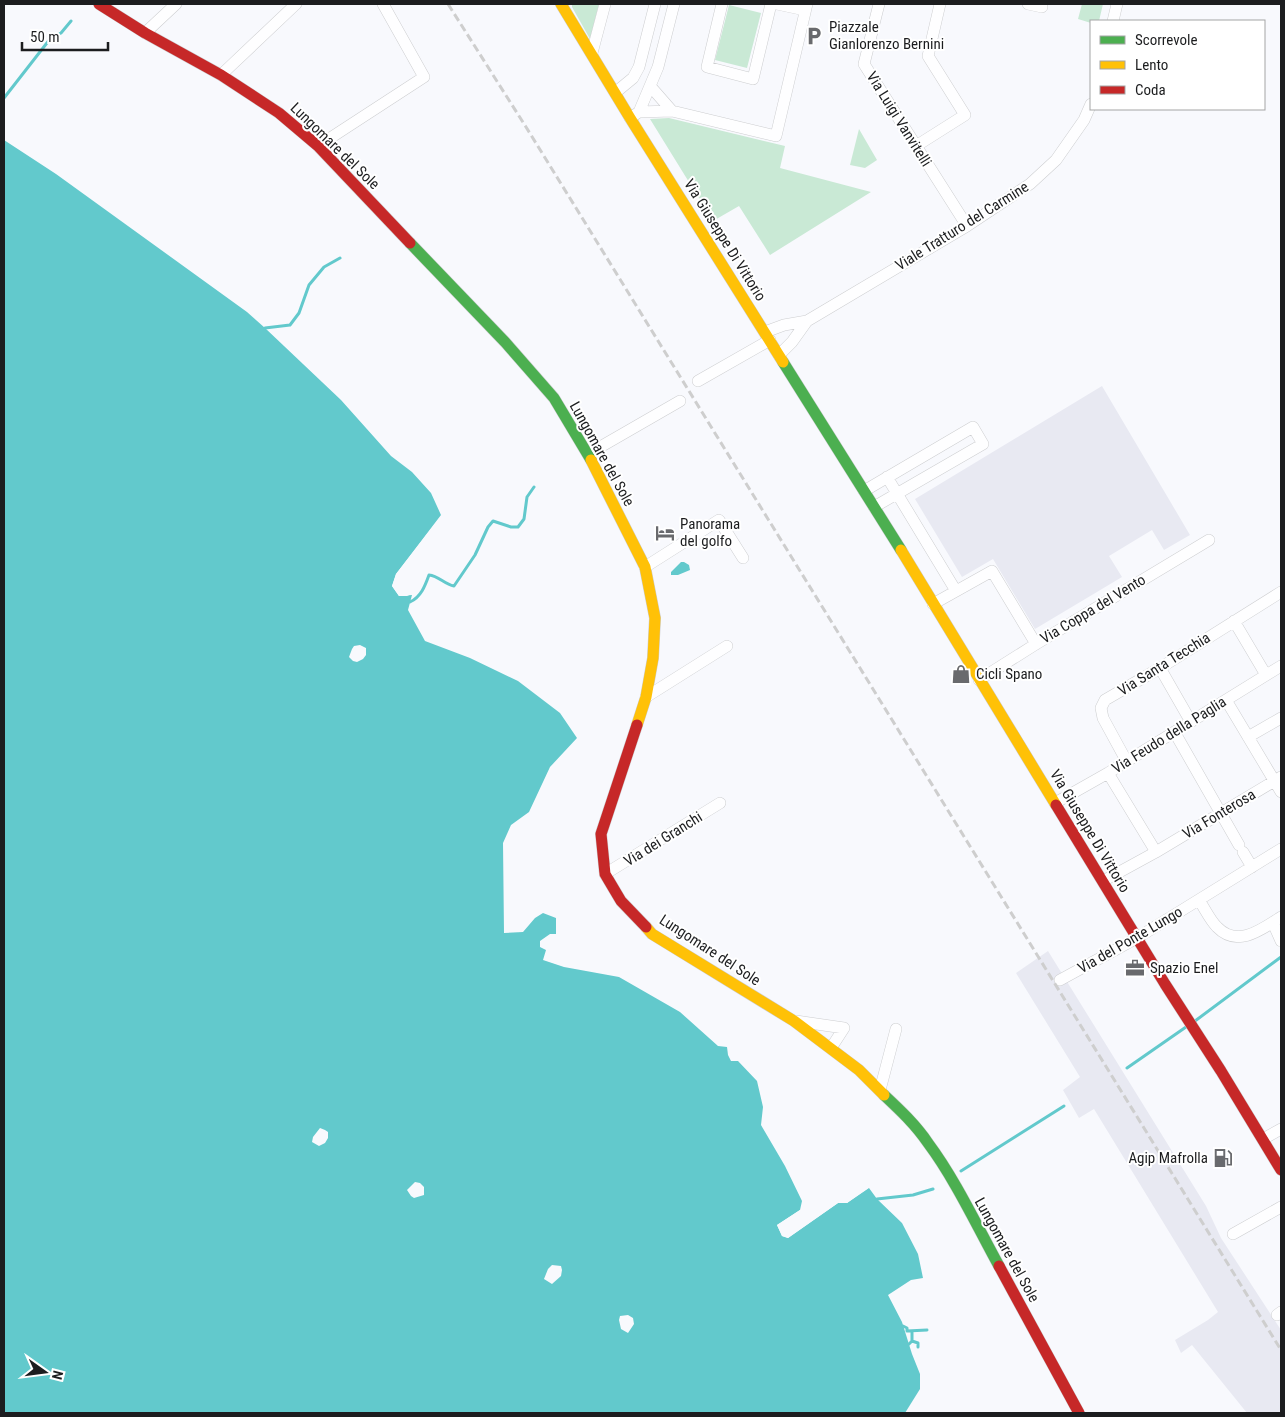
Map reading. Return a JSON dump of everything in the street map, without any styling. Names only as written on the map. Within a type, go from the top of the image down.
[{"type":"street","name":"Lungomare del Sole","points":[[99,4],[145,33],[221,75],[279,113],[318,146],[505,342],[554,398],[588,454],[645,567],[655,618],[654,658],[646,697],[601,834],[605,874],[621,900],[652,934],[794,1021],[832,1048],[880,1090],[928,1142],[944,1166],[1079,1413]]},
{"type":"street","points":[[145,33],[176,4]]},
{"type":"street","points":[[221,75],[296,4]]},
{"type":"street","points":[[318,146],[424,77],[383,4]]},
{"type":"street","name":"Via Giuseppe Di Vittorio","points":[[562,4],[616,92],[635,115],[767,336],[874,507],[1164,984],[1221,1071],[1281,1170]]},
{"type":"street","points":[[592,53],[605,4]]},
{"type":"street","points":[[616,92],[633,78],[640,67],[655,4]]},
{"type":"street","points":[[635,115],[651,87],[674,4]]},
{"type":"street","points":[[722,4],[707,67],[752,79],[770,4]]},
{"type":"street","points":[[635,115],[672,111],[776,136],[806,7],[777,4]]},
{"type":"street","name":"Via Luigi Vanvitelli","points":[[879,4],[864,64],[967,226]]},
{"type":"street","points":[[916,146],[966,116],[928,56],[940,4]]},
{"type":"street","points":[[1028,4],[1042,7]]},
{"type":"street","points":[[1113,20],[1117,4]]},
{"type":"street","points":[[651,87],[672,111]]},
{"type":"street","name":"Viale Tratturo del Carmine","points":[[698,381],[784,325],[807,321],[967,226],[1030,184],[1056,160],[1084,120],[1090,106]]},
{"type":"street","name":"Viale Tratturo del Carmine","points":[[779,354],[792,342],[807,321]]},
{"type":"street","points":[[588,454],[680,401]]},
{"type":"street","points":[[864,491],[973,427],[982,444],[874,507]]},
{"type":"street","points":[[887,477],[956,592]]},
{"type":"street","points":[[645,567],[719,520],[743,558]]},
{"type":"street","name":"Via Coppa del Vento","points":[[979,680],[1209,540]]},
{"type":"street","points":[[933,604],[992,571],[1036,644]]},
{"type":"street","name":"Via Santa Tecchia","points":[[1126,762],[1103,718],[1101,708],[1105,700],[1281,592]]},
{"type":"street","points":[[1234,621],[1266,675]]},
{"type":"street","points":[[646,697],[727,646]]},
{"type":"street","name":"Via Feudo della Paglia","points":[[1055,803],[1108,773],[1281,666]]},
{"type":"street","points":[[1160,668],[1191,722]]},
{"type":"street","points":[[1226,700],[1248,737],[1278,779],[1281,792]]},
{"type":"street","points":[[1248,737],[1281,718]]},
{"type":"street","points":[[1174,732],[1252,867]]},
{"type":"street","points":[[1108,773],[1156,852]]},
{"type":"street","name":"Via Fonterosa","points":[[1103,881],[1156,852],[1278,779]]},
{"type":"street","name":"Via dei Granchi","points":[[605,874],[720,803]]},
{"type":"street","name":"Via del Ponte Lungo","points":[[1060,980],[1137,938],[1281,849]]},
{"type":"street","name":"Via del Ponte Lungo","points":[[1199,900],[1216,926],[1227,936],[1240,938],[1258,931],[1277,920]]},
{"type":"street","points":[[1277,920],[1280,940]]},
{"type":"street","name":"Lungomare del Sole","points":[[794,1021],[844,1028],[832,1048]]},
{"type":"street","points":[[880,1090],[896,1029]]},
{"type":"street","points":[[1263,1140],[1281,1129]]},
{"type":"street","points":[[1233,1234],[1281,1207]]},
{"type":"shaded area","points":[[1102,386],[1190,535],[1164,550],[1152,530],[1109,556],[1122,577],[1035,629],[993,559],[962,577],[915,499]]},
{"type":"shaded area","points":[[1048,951],[1206,1206],[1221,1238],[1281,1330],[1281,1413],[1247,1413],[1192,1345],[1181,1353],[1175,1340],[1218,1312],[1094,1109],[1079,1118],[1063,1090],[1080,1077],[1016,973]]},
{"type":"green space","points":[[572,4],[599,4],[590,39],[572,7]]},
{"type":"green space","points":[[1082,4],[1103,4],[1099,20],[1090,20],[1090,23],[1078,19]]},
{"type":"green space","points":[[729,5],[761,13],[747,68],[715,60]]},
{"type":"green space","points":[[669,118],[785,146],[780,168],[871,192],[770,255],[739,206],[713,221],[650,119]]},
{"type":"green space","points":[[859,129],[877,160],[865,168],[850,165]]},
{"type":"water","points":[[4,140],[56,174],[247,312],[341,400],[391,456],[412,472],[431,493],[441,515],[396,574],[392,586],[399,596],[412,595],[408,610],[425,641],[470,658],[518,681],[560,713],[577,738],[550,767],[529,812],[511,825],[503,843],[504,933],[523,932],[535,918],[543,913],[556,918],[556,934],[550,934],[540,941],[540,947],[546,950],[543,960],[564,967],[619,977],[680,1012],[718,1046],[727,1047],[731,1061],[738,1061],[757,1081],[763,1107],[761,1125],[785,1166],[802,1201],[800,1210],[777,1225],[782,1236],[788,1238],[838,1203],[847,1203],[869,1188],[877,1199],[902,1223],[918,1254],[923,1278],[911,1280],[888,1295],[902,1322],[920,1374],[920,1389],[905,1413],[4,1413]]},
{"type":"water","points":[[681,562],[689,565],[690,570],[678,575],[671,575],[671,572]]},
{"type":"pier","points":[[438,520],[438,523],[398,576],[395,586],[400,593],[414,593],[407,596],[399,596],[392,586],[396,574]]},
{"type":"pier","points":[[360,645],[366,648],[366,655],[357,662],[353,661],[349,657],[352,649],[354,646]]},
{"type":"pier","points":[[320,1128],[328,1132],[328,1138],[325,1143],[319,1146],[312,1142],[313,1137]]},
{"type":"pier","points":[[415,1182],[420,1183],[424,1187],[424,1195],[414,1198],[407,1190]]},
{"type":"pier","points":[[867,1185],[871,1186],[847,1203],[838,1203],[788,1238],[782,1236],[777,1225],[800,1210],[802,1212],[780,1226],[784,1234],[787,1235],[837,1201],[846,1201]]},
{"type":"pier","points":[[552,1265],[561,1266],[562,1270],[561,1276],[552,1284],[544,1279]]},
{"type":"pier","points":[[628,1315],[633,1318],[634,1324],[628,1333],[621,1329],[619,1320],[620,1316]]},
{"type":"waterway","points":[[4,98],[50,39],[61,33],[71,21]]},
{"type":"waterway","points":[[265,328],[290,325],[299,313],[309,285],[324,267],[340,258]]},
{"type":"waterway","points":[[410,602],[420,594],[429,575],[454,586],[475,555],[488,527],[493,521],[511,527],[518,527],[524,519],[527,497],[534,487]]},
{"type":"waterway","points":[[1195,1021],[1281,957]]},
{"type":"waterway","points":[[1127,1068],[1186,1027]]},
{"type":"waterway","points":[[961,1171],[1064,1106]]},
{"type":"waterway","points":[[877,1199],[913,1195],[933,1189]]},
{"type":"waterway","points":[[903,1326],[907,1328],[907,1331],[927,1330]]},
{"type":"waterway","points":[[912,1331],[912,1341]]},
{"type":"waterway","points":[[909,1344],[912,1341],[918,1343],[918,1347]]},
{"type":"railway","points":[[448,4],[526,127],[1281,1350]]},
{"type":"traffic: fast","points":[[410,243],[505,342],[554,398],[591,460]]},
{"type":"traffic: fast","points":[[783,362],[901,550]]},
{"type":"traffic: fast","points":[[884,1095],[913,1124],[938,1157],[957,1187],[999,1266]]},
{"type":"traffic: slow","points":[[561,4],[783,362]]},
{"type":"traffic: slow","points":[[591,460],[645,567],[655,618],[653,658],[646,697],[637,725]]},
{"type":"traffic: slow","points":[[901,550],[1056,805]]},
{"type":"traffic: slow","points":[[646,927],[652,934],[794,1021],[859,1070],[884,1095]]},
{"type":"traffic: jam","points":[[99,4],[145,33],[221,75],[279,113],[318,146],[410,243]]},
{"type":"traffic: jam","points":[[637,725],[601,834],[605,874],[621,901],[646,927]]},
{"type":"traffic: jam","points":[[1056,805],[1281,1170]]},
{"type":"traffic: jam","points":[[999,1266],[1079,1413]]},
{"type":"place","name":"Piazzale Gianlorenzo Bernini","points":[[814,36]]},
{"type":"place","name":"Panorama del golfo","points":[[665,533]]},
{"type":"place","name":"Cicli Spano","points":[[961,674]]},
{"type":"place","name":"Spazio Enel","points":[[1135,968]]},
{"type":"place","name":"Agip Mafrolla","points":[[1223,1158]]}]
